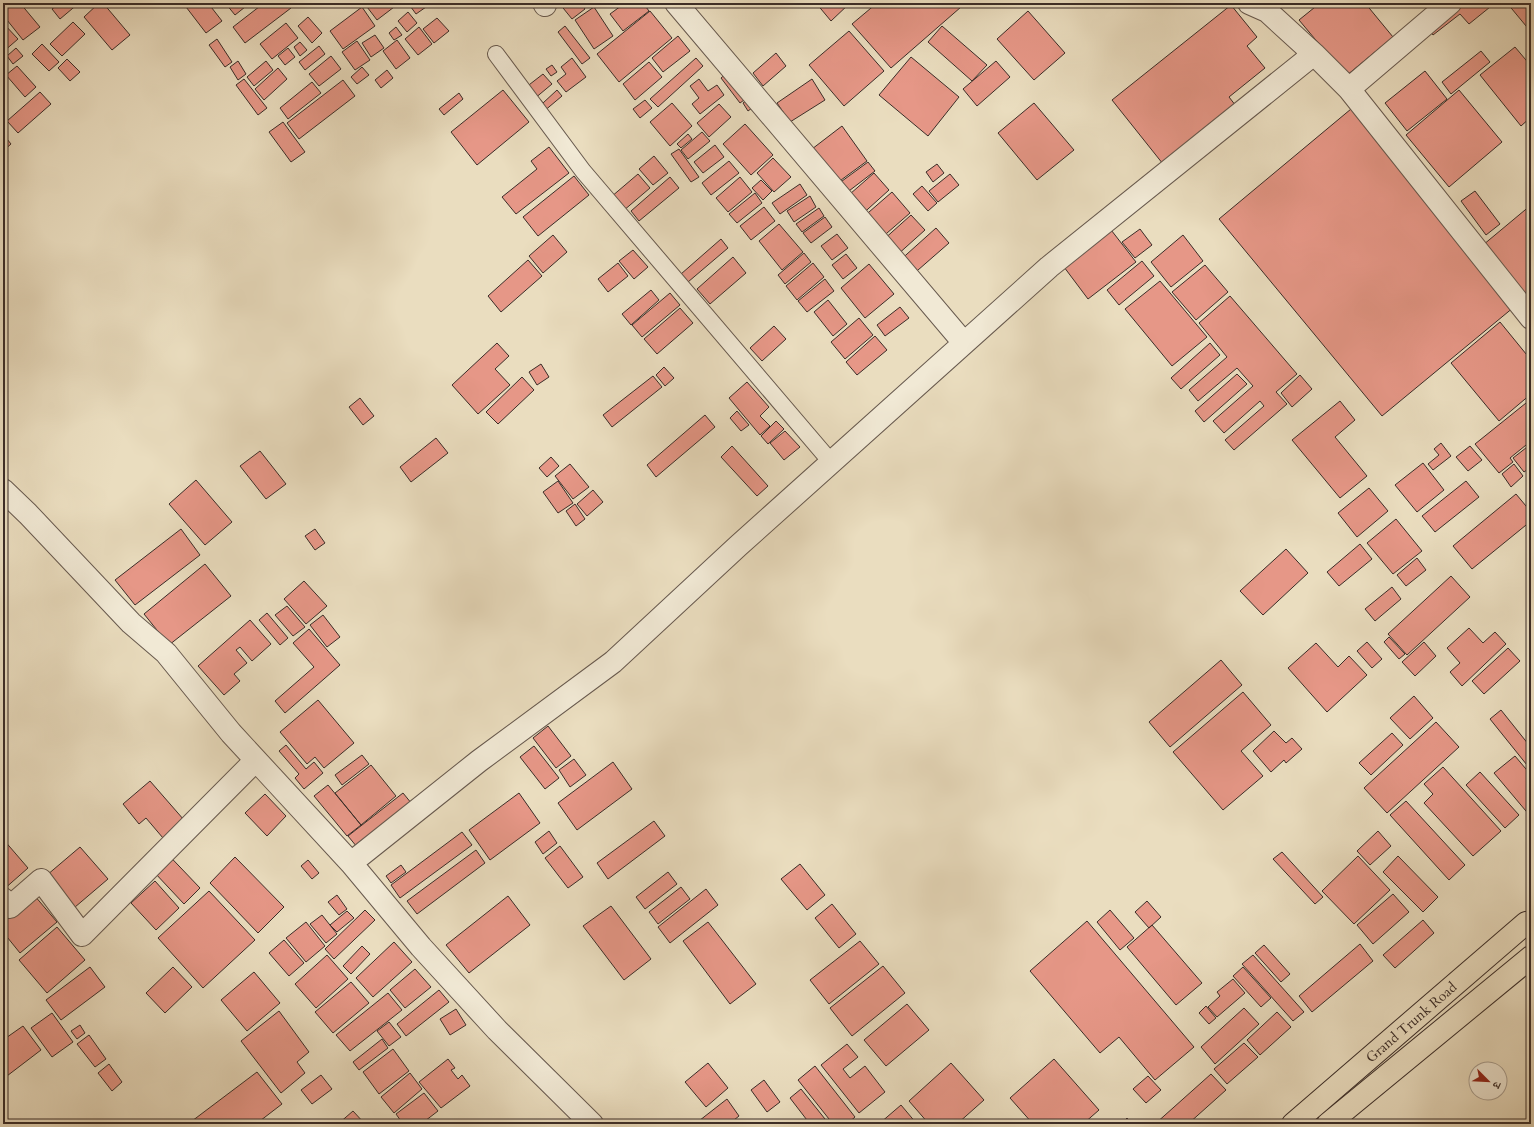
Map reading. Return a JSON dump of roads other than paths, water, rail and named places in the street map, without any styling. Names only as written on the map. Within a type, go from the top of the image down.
[{"type":"highway","name":"Grand Trunk Road","points":[[1293,1124],[1526,923],[1531,922]]},
{"type":"highway","name":"Grand Trunk Road","points":[[1328,1124],[1531,957]]},
{"type":"street","points":[[676,3],[964,343]]},
{"type":"street","points":[[1249,3],[1267,11],[1314,54],[1349,89],[1531,318]]},
{"type":"street","points":[[1349,89],[1450,3]]},
{"type":"street","points":[[351,862],[479,761],[613,662],[738,546],[1049,267],[1314,54]]},
{"type":"street","points":[[3,490],[28,514],[132,623],[166,652],[231,733],[351,862],[421,947],[497,1030],[592,1124]]},
{"type":"street","points":[[3,899],[10,907],[41,880],[82,934],[256,760]]},
{"type":"lane","points":[[496,54],[583,171],[831,462]]}]
